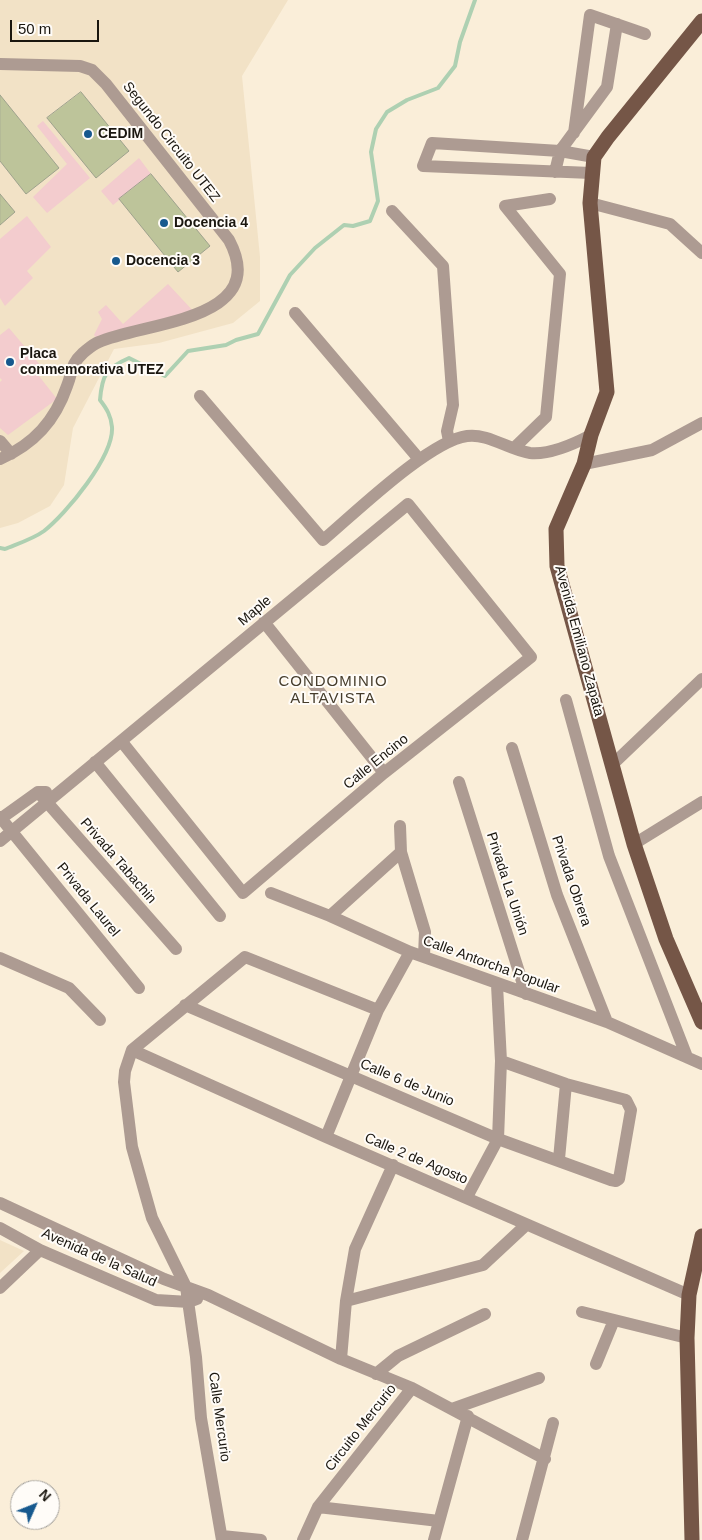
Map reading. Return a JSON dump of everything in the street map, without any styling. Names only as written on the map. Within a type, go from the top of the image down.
[{"type":"main road","name":"Avenida Emiliano Zapata","points":[[702,21],[594,157],[591,173],[590,203],[607,392],[591,435],[584,464],[556,529],[557,566],[634,844],[666,939],[702,1022]]},
{"type":"main road","points":[[695,1535],[687,1338],[689,1296],[702,1236]]},
{"type":"street","points":[[574,132],[590,15],[645,34]]},
{"type":"street","points":[[555,172],[560,151],[607,87],[616,24]]},
{"type":"street","name":"Segundo Circuito UTEZ","points":[[0,64],[80,66],[92,70],[106,84],[229,240],[235,251],[238,266],[233,288],[217,306],[195,315],[98,342],[71,366],[68,384],[55,414],[37,437],[5,457]]},
{"type":"street","points":[[591,173],[423,166],[432,143],[560,151],[594,157]]},
{"type":"street","points":[[514,448],[546,417],[560,274],[505,206],[550,199]]},
{"type":"street","points":[[590,203],[670,224],[702,253]]},
{"type":"street","points":[[392,211],[442,266],[453,405],[447,431],[449,441]]},
{"type":"street","points":[[295,313],[419,460]]},
{"type":"street","points":[[200,396],[323,540],[419,460],[449,441],[468,436],[530,453],[567,448],[591,435]]},
{"type":"street","points":[[584,464],[652,450],[702,423]]},
{"type":"street","points":[[0,441],[5,457]]},
{"type":"street","name":"Maple","points":[[0,841],[47,803],[58,791],[122,742],[408,504],[531,657]]},
{"type":"street","points":[[264,622],[384,774]]},
{"type":"street","name":"Calle Encino","points":[[122,742],[243,893],[384,774],[531,657]]},
{"type":"street","points":[[612,764],[700,686]]},
{"type":"street","points":[[566,700],[609,856],[687,1057]]},
{"type":"street","name":"Privada Obrera","points":[[512,748],[557,895],[607,1022]]},
{"type":"street","points":[[95,762],[220,916]]},
{"type":"street","name":"Privada La Unión","points":[[459,782],[526,994]]},
{"type":"street","points":[[0,818],[38,792],[58,791]]},
{"type":"street","name":"Privada Tabachin","points":[[38,792],[176,949]]},
{"type":"street","points":[[634,844],[702,802]]},
{"type":"street","name":"Privada Laurel","points":[[0,818],[13,831],[139,988]]},
{"type":"street","points":[[400,826],[401,852],[425,932],[424,956]]},
{"type":"street","points":[[330,916],[401,852]]},
{"type":"street","name":"Calle Antorcha Popular","points":[[271,893],[330,916],[410,952],[497,985],[607,1022],[702,1064]]},
{"type":"street","points":[[326,1137],[378,1010],[410,952]]},
{"type":"street","points":[[132,1050],[245,957],[378,1010]]},
{"type":"street","points":[[0,958],[69,988],[100,1020]]},
{"type":"street","points":[[467,1197],[498,1138],[501,1061],[497,985]]},
{"type":"street","name":"Calle 6 de Junio","points":[[185,1005],[498,1138],[616,1181],[619,1179],[631,1110],[626,1100],[566,1084]]},
{"type":"street","name":"Calle 2 de Agosto","points":[[132,1050],[689,1296]]},
{"type":"street","name":"Calle Mercurio","points":[[132,1050],[124,1071],[132,1147],[152,1218],[186,1287],[201,1418],[222,1538],[261,1540]]},
{"type":"street","points":[[501,1061],[566,1084],[559,1159]]},
{"type":"street","points":[[341,1359],[346,1301],[355,1249],[392,1165]]},
{"type":"street","name":"Avenida de la Salud","points":[[0,1203],[164,1279],[186,1287]]},
{"type":"street","points":[[346,1301],[483,1265],[526,1225]]},
{"type":"street","name":"Avenida de la Salud","points":[[0,1228],[40,1250],[156,1300],[189,1302]]},
{"type":"street","points":[[0,1288],[40,1250]]},
{"type":"street","points":[[186,1287],[208,1295],[341,1359],[412,1388]]},
{"type":"street","points":[[189,1302],[208,1295]]},
{"type":"street","points":[[582,1312],[687,1338]]},
{"type":"street","points":[[376,1374],[398,1356],[485,1314]]},
{"type":"street","points":[[596,1364],[614,1320]]},
{"type":"street","points":[[452,1409],[539,1378]]},
{"type":"street","name":"Circuito Mercurio","points":[[303,1540],[318,1507],[412,1388],[468,1416],[545,1459]]},
{"type":"street","points":[[434,1540],[468,1416]]},
{"type":"street","points":[[522,1540],[553,1423]]},
{"type":"street","points":[[318,1507],[439,1522]]},
{"type":"shaded area","points":[[0,0],[288,0],[242,76],[260,257],[260,301],[233,323],[159,343],[114,349],[73,428],[64,485],[50,506],[18,523],[0,528]]},
{"type":"shaded area","points":[[43,121],[90,178],[47,213],[33,197],[67,164],[37,126]]},
{"type":"shaded area","points":[[139,158],[151,174],[113,205],[101,191]]},
{"type":"shaded area","points":[[27,216],[51,247],[27,271],[33,278],[5,306],[0,298],[0,239]]},
{"type":"shaded area","points":[[168,284],[195,313],[98,340],[94,335],[102,319],[98,312],[106,305],[123,324]]},
{"type":"shaded area","points":[[9,328],[41,366],[35,371],[57,399],[8,435],[0,428],[0,382],[2,380],[0,378],[0,335]]},
{"type":"shaded area","points":[[0,1240],[24,1251],[0,1273]]},
{"type":"building","name":"CEDIM","points":[[81,92],[129,151],[96,178],[47,118]]},
{"type":"building","points":[[0,95],[59,168],[26,194],[0,161]]},
{"type":"building","name":"Docencia 4","points":[[151,174],[210,246],[178,272],[119,199]]},
{"type":"building","points":[[0,194],[15,212],[0,225]]},
{"type":"waterway","points":[[0,548],[5,549],[44,531],[76,498],[97,468],[111,439],[111,419],[100,400],[102,384],[110,369],[129,358],[165,376],[188,351],[226,345],[258,334],[290,275],[315,248],[344,225],[353,226],[370,221],[378,201],[371,152],[376,129],[387,112],[407,100],[438,88],[455,66],[460,42],[475,0]]},
{"type":"place","name":"CEDIM","points":[[88,134]]},
{"type":"place","name":"Docencia 4","points":[[164,223]]},
{"type":"place","name":"Docencia 3","points":[[116,261]]},
{"type":"place","name":"Placa conmemorativa UTEZ","points":[[10,362]]},
{"type":"district","name":"CONDOMINIO ALTAVISTA","points":[[333,690]]}]
